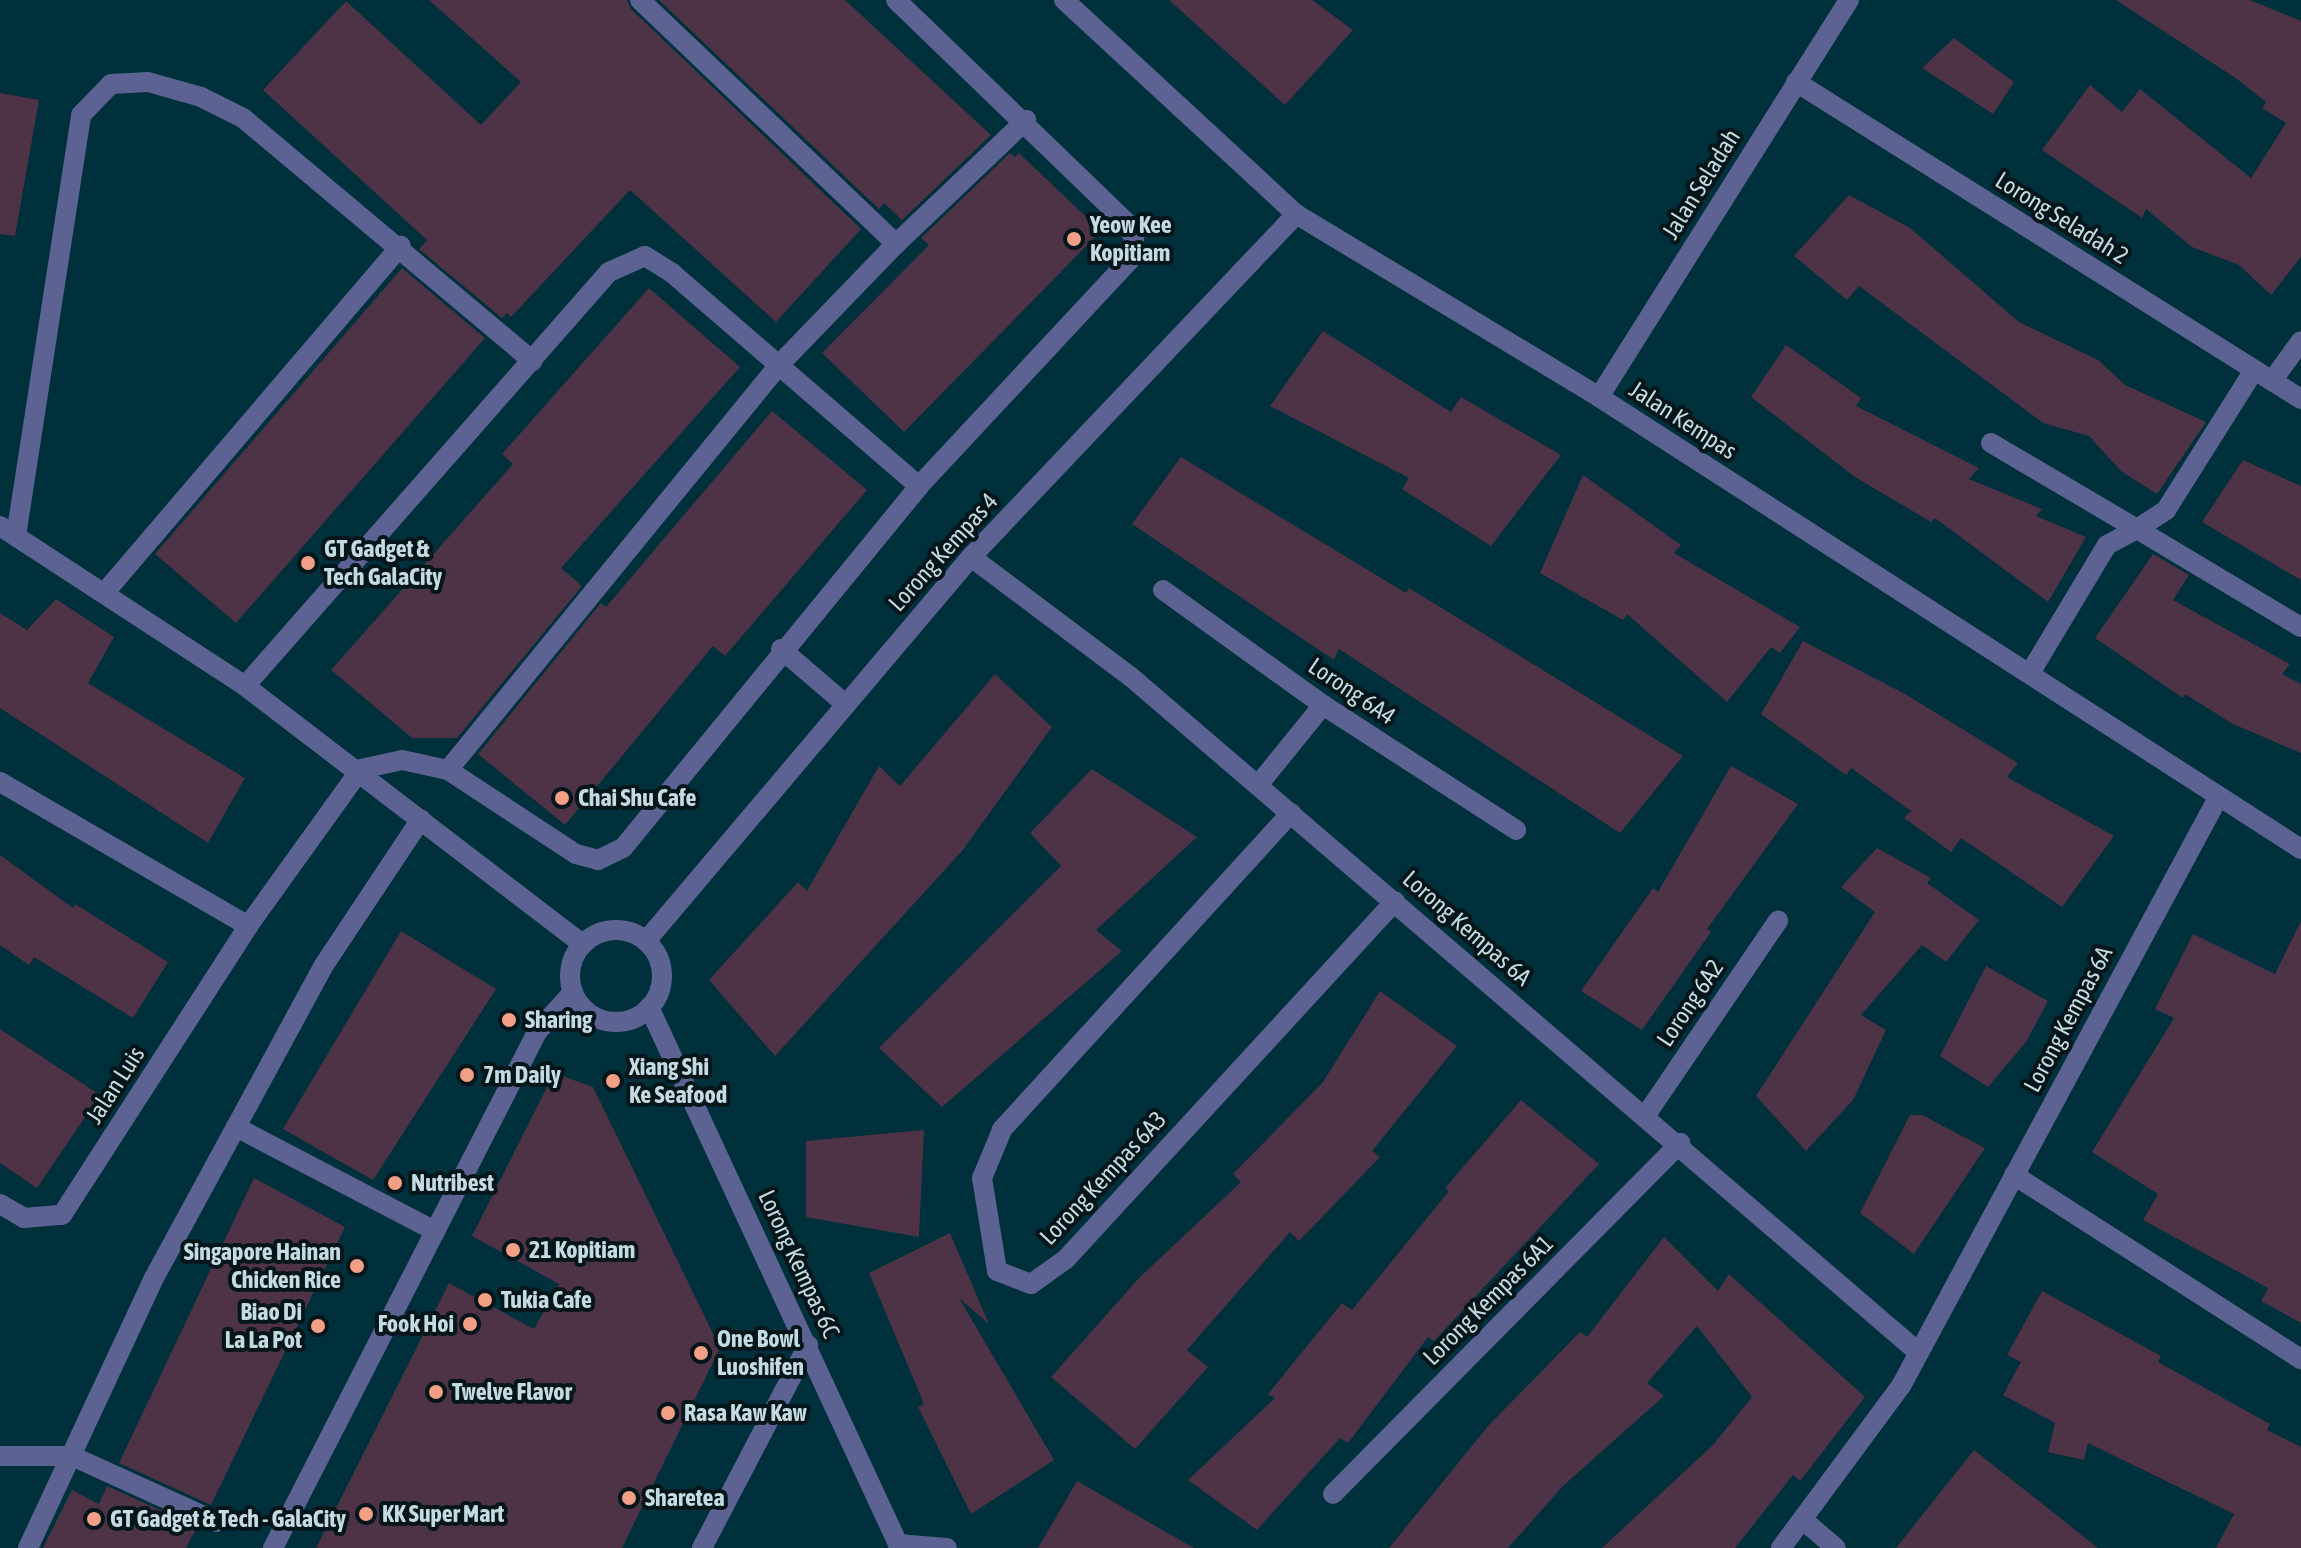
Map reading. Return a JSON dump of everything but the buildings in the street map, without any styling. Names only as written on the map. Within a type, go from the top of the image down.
[{"type":"street","points":[[640,0],[896,244]]},
{"type":"street","points":[[361,769],[402,760],[448,770],[576,854],[598,860],[623,848],[781,649],[919,486],[1129,261],[1134,239],[1127,223],[1026,120],[896,0]]},
{"type":"street","name":"Jalan Kempas","points":[[1064,0],[1296,214],[1599,397],[2301,849]]},
{"type":"street","name":"Jalan Seladah","points":[[1599,397],[1849,0]]},
{"type":"street","points":[[533,361],[401,246],[243,118],[201,97],[148,82],[111,84],[96,95],[81,115],[8,531],[106,591],[361,769],[583,944]]},
{"type":"street","name":"Lorong Seladah 2","points":[[1796,82],[2301,399]]},
{"type":"street","points":[[448,770],[779,365],[896,244],[1026,120]]},
{"type":"street","name":"Lorong Kempas 4","points":[[646,941],[844,703],[971,557],[1296,214]]},
{"type":"street","points":[[106,591],[401,246]]},
{"type":"street","points":[[245,686],[609,272],[645,256],[779,365],[919,486]]},
{"type":"street","points":[[2272,381],[2301,341]]},
{"type":"street","points":[[2030,673],[2107,545],[2166,510],[2254,370]]},
{"type":"street","points":[[1991,443],[2301,627]]},
{"type":"street","name":"Lorong Kempas 6A","points":[[971,557],[1131,677],[1259,784],[1680,1143],[1918,1352]]},
{"type":"street","name":"Lorong 6A4","points":[[1163,590],[1323,705],[1516,830]]},
{"type":"street","points":[[781,649],[844,703]]},
{"type":"street","points":[[1259,784],[1323,705]]},
{"type":"street","name":"Jalan Luis","points":[[0,1204],[24,1218],[62,1215],[248,926],[361,769]]},
{"type":"street","points":[[0,782],[248,926]]},
{"type":"street","name":"Lorong Kempas 6A","points":[[1781,1548],[1887,1409],[2219,796]]},
{"type":"street","name":"Lorong Kempas 6A3","points":[[1291,813],[1002,1130],[982,1178],[997,1271],[1031,1284],[1066,1259],[1395,901]]},
{"type":"street","points":[[28,1548],[154,1278],[324,965],[421,819]]},
{"type":"street","name":"Lorong 6A2","points":[[1646,1115],[1778,921]]},
{"type":"street","points":[[619,930],[646,941],[661,966],[658,995],[649,1007],[623,1021],[607,1021],[580,1006],[573,992],[572,962],[583,944],[605,931],[619,930]]},
{"type":"street","points":[[273,1548],[537,1032],[573,992]]},
{"type":"street","name":"Lorong Kempas 6C","points":[[649,1007],[808,1345],[898,1546],[947,1548]]},
{"type":"street","points":[[236,1127],[435,1231]]},
{"type":"street","name":"Lorong Kempas 6A1","points":[[1333,1494],[1680,1143]]},
{"type":"street","points":[[2014,1175],[2301,1359]]},
{"type":"street","points":[[702,1548],[808,1345]]},
{"type":"street","points":[[0,1456],[72,1456],[217,1522]]},
{"type":"street","points":[[1803,1520],[1836,1548]]},
{"type":"place","name":"Yeow Kee Kopitiam","points":[[1074,239]]},
{"type":"place","name":"GT Gadget & Tech GalaCity","points":[[308,563]]},
{"type":"place","name":"Chai Shu Cafe","points":[[562,798]]},
{"type":"place","name":"Sharing","points":[[509,1020]]},
{"type":"place","name":"7m Daily","points":[[467,1075]]},
{"type":"place","name":"Xiang Shi Ke Seafood","points":[[613,1081]]},
{"type":"place","name":"Nutribest","points":[[395,1183]]},
{"type":"place","name":"21 Kopitiam","points":[[513,1250]]},
{"type":"place","name":"Singapore Hainan Chicken Rice","points":[[357,1266]]},
{"type":"place","name":"Tukia Cafe","points":[[485,1300]]},
{"type":"place","name":"Fook Hoi","points":[[470,1324]]},
{"type":"place","name":"Biao Di La La Pot","points":[[318,1326]]},
{"type":"place","name":"One Bowl Luoshifen","points":[[701,1353]]},
{"type":"place","name":"Twelve Flavor","points":[[436,1392]]},
{"type":"place","name":"Rasa Kaw Kaw","points":[[668,1413]]},
{"type":"place","name":"Sharetea","points":[[629,1498]]},
{"type":"place","name":"KK Super Mart","points":[[366,1514]]},
{"type":"place","name":"GT Gadget & Tech - GalaCity","points":[[94,1519]]}]
